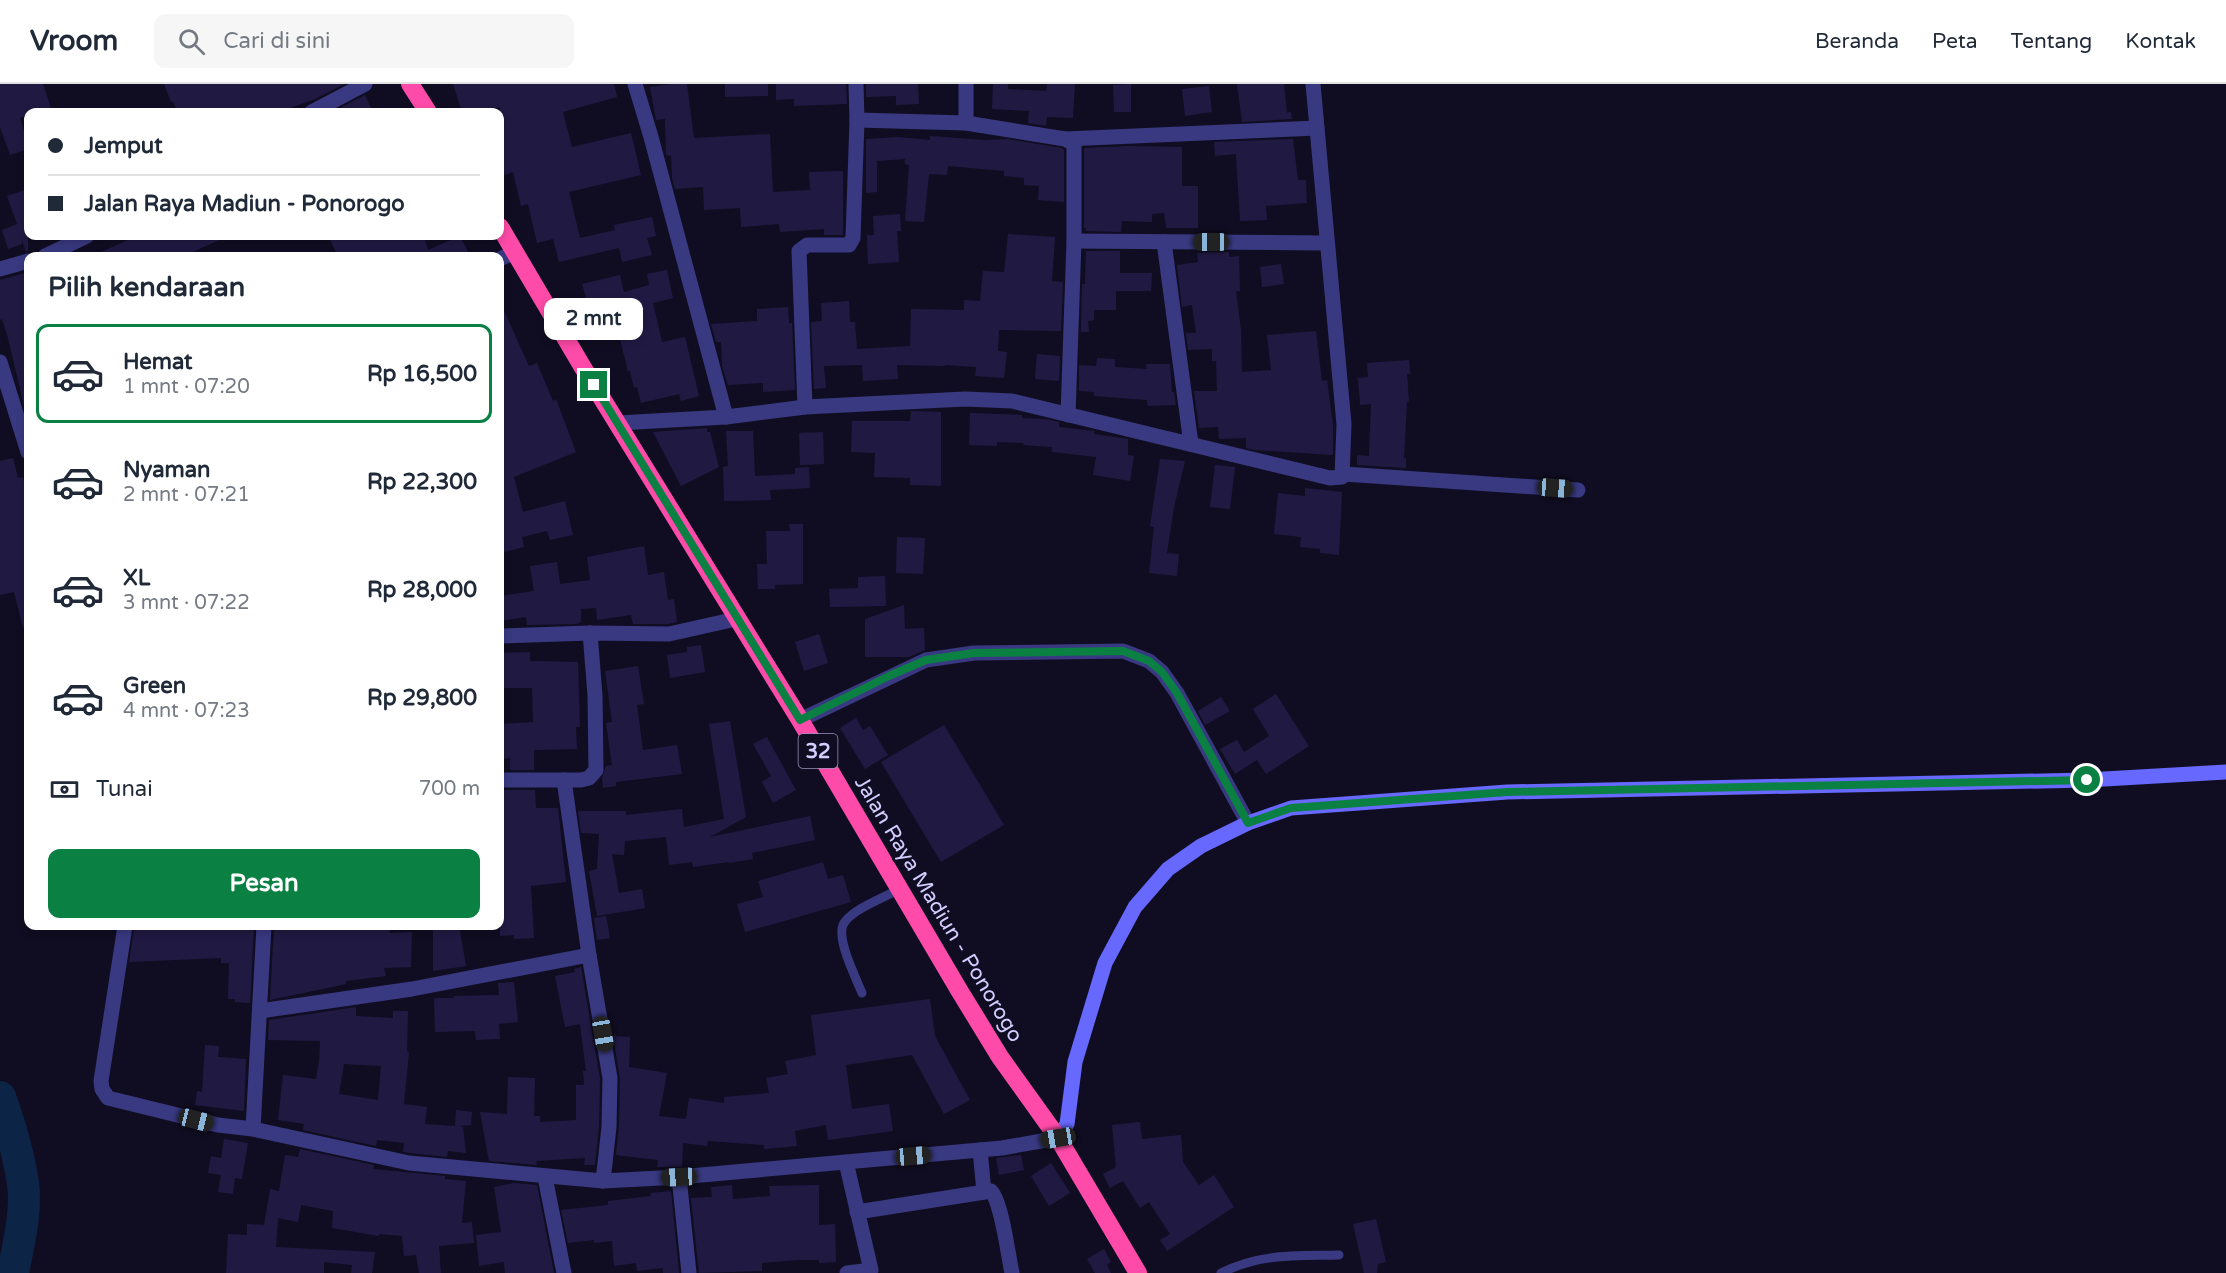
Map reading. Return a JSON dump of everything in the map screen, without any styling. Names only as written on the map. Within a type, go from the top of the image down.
[{"type":"highway","points":[[411,84],[426,108]]},
{"type":"highway","name":"Jalan Raya Madiun - Ponorogo","points":[[503,240],[507,256],[618,423],[800,720],[1000,1057],[1058,1138],[1138,1273]]},
{"type":"street","points":[[319,108],[364,84]]},
{"type":"street","points":[[635,84],[726,417]]},
{"type":"street","points":[[805,407],[799,251],[807,245],[849,245],[853,238],[856,84]]},
{"type":"street","points":[[966,84],[966,123]]},
{"type":"street","points":[[1313,84],[1344,424],[1344,474]]},
{"type":"street","points":[[857,120],[966,123],[1072,141],[1076,148],[1068,415]]},
{"type":"street","points":[[1065,139],[1317,128]]},
{"type":"street","points":[[53,252],[79,240]]},
{"type":"street","points":[[1074,241],[1327,243]]},
{"type":"street","points":[[1164,242],[1191,444]]},
{"type":"street","points":[[0,269],[24,262]]},
{"type":"street","points":[[0,362],[24,439]]},
{"type":"street","points":[[618,423],[726,417],[805,407],[979,398],[1012,401],[1330,478],[1338,479],[1344,474],[1578,490]]},
{"type":"street","points":[[504,636],[590,633],[669,634],[736,619]]},
{"type":"street","points":[[504,780],[589,778],[596,770],[595,695],[590,633]]},
{"type":"street","points":[[800,720],[926,660],[974,653],[1123,651],[1149,661],[1162,672],[1177,693],[1248,823]]},
{"type":"street","points":[[124,930],[101,1081],[106,1096],[218,1125],[253,1129],[409,1163],[603,1181],[679,1177],[980,1150],[1058,1138],[1067,1124],[1075,1062],[1105,963],[1135,907],[1168,869],[1201,846],[1248,823],[1291,808],[1507,792],[2087,780],[2226,772]]},
{"type":"street","points":[[564,780],[589,955],[610,1078],[609,1127],[603,1181]]},
{"type":"street","points":[[253,1129],[264,930]]},
{"type":"street","points":[[260,1011],[412,989],[589,955]]},
{"type":"street","points":[[980,1150],[984,1192]]},
{"type":"street","points":[[846,1162],[871,1271],[847,1273]]},
{"type":"street","points":[[545,1176],[564,1273]]},
{"type":"street","points":[[679,1177],[689,1273]]},
{"type":"street","points":[[858,1212],[991,1191],[996,1196],[1012,1273]]},
{"type":"lane","points":[[862,993],[843,943],[842,929],[845,921],[858,912],[900,889]]},
{"type":"lane","points":[[1221,1273],[1246,1262],[1264,1258],[1339,1255]]},
{"type":"building","points":[[0,84],[43,84],[51,108],[24,108],[24,116],[20,118],[24,130],[24,150],[10,155],[0,127]]},
{"type":"building","points":[[164,84],[344,84],[315,99],[290,108],[176,108],[173,101],[171,102]]},
{"type":"building","points":[[453,84],[614,84],[617,97],[563,112],[572,147],[631,133],[641,175],[569,192],[580,238],[615,230],[614,225],[652,217],[656,236],[647,238],[652,255],[622,262],[619,248],[559,262],[553,239],[537,243],[528,204],[521,206],[513,172],[504,175],[504,108],[461,108]]},
{"type":"building","points":[[687,84],[694,138],[770,134],[773,192],[810,190],[809,172],[843,171],[843,235],[824,235],[824,229],[780,232],[779,224],[741,227],[740,208],[704,210],[703,187],[675,189],[671,156],[666,155],[665,119],[656,120],[650,87]]},
{"type":"building","points":[[725,84],[768,84],[768,96],[725,97]]},
{"type":"building","points":[[776,84],[846,84],[847,104],[794,106],[794,99],[776,100]]},
{"type":"building","points":[[866,84],[918,84],[919,104],[896,105],[896,96],[866,97]]},
{"type":"building","points":[[993,84],[1008,84],[1008,89],[1046,91],[1047,84],[1075,84],[1073,118],[1047,117],[1046,126],[1028,123],[1029,111],[992,109]]},
{"type":"building","points":[[1131,84],[1131,112],[1114,112],[1113,85]]},
{"type":"building","points":[[1237,84],[1284,84],[1287,113],[1291,112],[1292,119],[1242,122]]},
{"type":"building","points":[[1209,86],[1212,112],[1185,116],[1182,89]]},
{"type":"building","points":[[365,95],[371,108],[342,108]]},
{"type":"building","points":[[930,136],[985,140],[1007,139],[1062,148],[1064,150],[1064,202],[1038,200],[1039,186],[1024,185],[1024,178],[1004,176],[1004,171],[948,166],[947,175],[929,174],[924,222],[905,221],[909,165],[905,164],[905,159],[877,161],[877,192],[866,193],[866,139],[898,137],[930,140]]},
{"type":"building","points":[[1293,139],[1298,180],[1306,180],[1307,203],[1266,206],[1267,220],[1240,221],[1236,154],[1215,156],[1214,142]]},
{"type":"building","points":[[1182,147],[1182,186],[1198,186],[1198,228],[1166,228],[1164,213],[1152,214],[1152,222],[1122,221],[1121,232],[1086,231],[1084,228],[1084,148]]},
{"type":"building","points":[[24,190],[24,240],[28,240],[28,251],[26,252],[22,240],[22,244],[8,249],[2,230],[17,224],[7,196]]},
{"type":"building","points":[[900,214],[901,231],[897,231],[899,262],[868,264],[867,235],[874,235],[873,216]]},
{"type":"building","points":[[1008,234],[1055,237],[1052,281],[1063,282],[1061,331],[999,330],[998,351],[1007,352],[1004,378],[975,376],[976,367],[897,365],[898,379],[863,381],[862,365],[824,366],[826,388],[814,389],[811,322],[822,321],[821,303],[849,301],[850,322],[855,322],[857,349],[910,346],[911,309],[964,310],[964,300],[980,301],[983,271],[1004,272]]},
{"type":"building","points":[[128,240],[220,240],[192,252],[101,252]]},
{"type":"building","points":[[330,240],[425,240],[428,250],[451,240],[462,240],[468,252],[336,252]]},
{"type":"building","points":[[1086,251],[1120,251],[1120,273],[1152,273],[1151,291],[1116,291],[1116,310],[1094,310],[1094,320],[1088,321],[1089,332],[1081,332],[1082,284],[1085,284]]},
{"type":"building","points":[[1229,252],[1229,257],[1239,256],[1240,291],[1236,291],[1241,330],[1242,372],[1271,370],[1267,335],[1316,331],[1322,381],[1327,380],[1333,424],[1333,455],[1255,450],[1246,448],[1246,438],[1219,439],[1218,427],[1199,428],[1194,391],[1217,391],[1216,361],[1212,361],[1212,349],[1188,350],[1186,333],[1196,333],[1192,305],[1182,307],[1177,265],[1198,262],[1197,253]]},
{"type":"building","points":[[1281,264],[1284,284],[1262,287],[1260,267]]},
{"type":"building","points":[[667,270],[673,298],[653,303],[662,342],[685,337],[699,396],[681,401],[679,394],[641,403],[637,387],[634,388],[630,371],[628,371],[614,315],[593,320],[582,284],[620,275],[624,292],[649,285],[647,274]]},
{"type":"building","points":[[24,273],[24,406],[8,338],[2,319],[0,320],[0,280]]},
{"type":"building","points":[[788,307],[789,323],[792,323],[795,390],[763,392],[763,383],[728,385],[722,366],[721,342],[716,342],[711,324],[757,321],[757,309]]},
{"type":"building","points":[[504,311],[529,366],[537,363],[553,401],[556,399],[576,452],[514,477],[523,512],[565,501],[573,535],[550,540],[547,531],[522,537],[524,547],[504,552]]},
{"type":"building","points":[[1037,354],[1060,356],[1059,381],[1035,379]]},
{"type":"building","points":[[1097,358],[1115,359],[1115,367],[1147,369],[1146,364],[1170,364],[1172,392],[1174,392],[1176,405],[1148,406],[1147,400],[1094,396],[1094,392],[1079,391],[1079,365],[1096,366]]},
{"type":"building","points":[[1409,360],[1410,374],[1407,374],[1409,401],[1407,402],[1404,458],[1406,458],[1406,468],[1357,465],[1357,455],[1369,456],[1371,404],[1360,405],[1358,378],[1368,377],[1367,363]]},
{"type":"building","points":[[911,411],[941,412],[941,486],[910,485],[910,478],[874,477],[875,453],[851,452],[852,421],[910,421]]},
{"type":"building","points":[[970,413],[1022,415],[1022,418],[1059,422],[1059,427],[1094,431],[1094,434],[1128,439],[1128,455],[1134,456],[1130,481],[1093,475],[1096,457],[1052,452],[1052,447],[997,442],[997,446],[969,445]]},
{"type":"building","points":[[707,428],[719,467],[681,486],[653,432]]},
{"type":"building","points":[[726,431],[753,431],[755,476],[795,474],[795,468],[809,467],[810,488],[770,490],[771,500],[724,501],[723,467],[728,466]]},
{"type":"building","points":[[823,432],[824,464],[800,465],[799,433]]},
{"type":"building","points":[[13,458],[18,478],[23,477],[24,482],[24,628],[14,592],[0,595],[0,461]]},
{"type":"building","points":[[1160,459],[1185,461],[1174,507],[1167,553],[1179,554],[1177,576],[1149,573],[1154,527],[1150,526]]},
{"type":"building","points":[[1215,465],[1235,467],[1230,509],[1210,507]]},
{"type":"building","points":[[1305,488],[1342,492],[1339,555],[1320,553],[1320,549],[1300,547],[1301,537],[1274,534],[1278,493],[1305,496]]},
{"type":"building","points":[[789,524],[803,524],[803,584],[775,585],[775,589],[758,589],[757,564],[767,564],[766,531],[790,531]]},
{"type":"building","points":[[897,537],[925,538],[923,574],[896,573]]},
{"type":"building","points":[[644,546],[648,575],[664,572],[668,600],[674,599],[677,622],[633,624],[631,615],[597,620],[596,608],[581,609],[581,622],[577,624],[527,625],[526,617],[504,620],[504,595],[534,591],[530,566],[557,562],[560,584],[590,580],[587,557]]},
{"type":"building","points":[[885,576],[886,606],[830,607],[829,589],[858,588],[858,577]]},
{"type":"building","points":[[904,605],[905,629],[924,628],[925,650],[909,657],[865,657],[865,619]]},
{"type":"building","points":[[819,634],[828,663],[804,671],[795,642]]},
{"type":"building","points":[[701,645],[705,672],[670,678],[667,655],[687,652],[687,647]]},
{"type":"building","points":[[530,652],[530,661],[578,662],[580,727],[576,727],[577,749],[534,750],[534,770],[510,770],[510,758],[504,759],[504,724],[533,722],[532,688],[504,688],[504,653]]},
{"type":"building","points":[[638,666],[644,704],[637,705],[643,750],[677,745],[682,774],[616,782],[616,786],[603,788],[602,778],[606,766],[612,765],[606,723],[612,722],[605,671]]},
{"type":"building","points":[[1276,694],[1309,746],[1266,774],[1257,760],[1235,774],[1220,749],[1237,740],[1244,752],[1269,736],[1253,709]]},
{"type":"building","points":[[1221,697],[1230,711],[1205,725],[1198,711]]},
{"type":"building","points":[[856,718],[863,730],[870,726],[888,755],[865,769],[840,728]]},
{"type":"building","points":[[730,721],[746,817],[710,837],[810,816],[815,840],[752,853],[753,859],[693,867],[692,862],[669,865],[666,837],[625,841],[624,855],[612,854],[619,893],[642,889],[645,908],[597,916],[589,871],[597,869],[599,834],[581,833],[578,811],[626,811],[626,815],[682,809],[684,827],[724,819],[709,724]]},
{"type":"building","points":[[944,725],[1004,825],[941,862],[881,762]]},
{"type":"building","points":[[767,737],[796,790],[773,803],[762,782],[771,776],[753,744]]},
{"type":"building","points":[[504,790],[535,790],[536,808],[558,808],[566,882],[531,886],[534,938],[514,939],[514,935],[500,936],[500,930],[504,930]]},
{"type":"building","points":[[823,862],[828,879],[843,875],[851,902],[745,932],[737,904],[763,897],[758,881]]},
{"type":"building","points":[[606,916],[610,938],[597,940],[594,918]]},
{"type":"building","points":[[134,930],[254,930],[250,1003],[228,999],[229,963],[221,963],[221,958],[129,962]]},
{"type":"building","points":[[274,930],[412,932],[411,967],[384,968],[386,976],[346,981],[346,984],[270,1000]]},
{"type":"building","points":[[433,930],[460,930],[466,966],[433,971]]},
{"type":"building","points":[[581,967],[600,1079],[595,1165],[584,1165],[585,1158],[536,1161],[537,1165],[489,1161],[480,1112],[507,1114],[508,1077],[535,1078],[534,1116],[540,1116],[540,1122],[576,1120],[576,1085],[584,1085],[583,1071],[586,1071],[580,1024],[565,1027],[555,976],[575,972],[574,969]]},
{"type":"building","points":[[514,982],[518,1022],[499,1024],[500,1039],[476,1040],[475,1031],[435,1032],[434,998],[499,995],[498,983]]},
{"type":"building","points":[[930,999],[935,1036],[970,1100],[944,1114],[912,1055],[846,1065],[852,1109],[889,1104],[893,1131],[828,1140],[826,1125],[795,1131],[797,1146],[764,1149],[764,1145],[708,1141],[707,1146],[683,1143],[682,1167],[657,1167],[658,1160],[616,1155],[620,1078],[613,1036],[630,1037],[629,1067],[667,1073],[659,1116],[686,1119],[689,1098],[724,1103],[724,1097],[769,1093],[766,1078],[788,1074],[785,1061],[816,1055],[811,1015]]},
{"type":"building","points":[[356,1007],[356,1016],[393,1018],[393,1011],[408,1011],[407,1051],[409,1052],[404,1104],[427,1107],[425,1124],[455,1126],[456,1110],[472,1112],[471,1125],[459,1126],[463,1127],[466,1153],[448,1151],[447,1157],[403,1152],[404,1143],[377,1140],[376,1146],[303,1130],[304,1124],[278,1120],[283,1075],[316,1079],[320,1041],[268,1040],[269,1020]],"holes":[[[344,1064],[381,1066],[378,1100],[339,1094]]]},
{"type":"building","points":[[205,1045],[219,1046],[218,1057],[246,1059],[244,1111],[195,1105],[197,1091],[202,1092]]},
{"type":"building","points":[[1140,1122],[1142,1139],[1181,1135],[1183,1162],[1199,1185],[1214,1175],[1234,1207],[1167,1251],[1160,1240],[1170,1234],[1149,1202],[1140,1208],[1123,1181],[1110,1188],[1103,1174],[1116,1167],[1112,1125]]},
{"type":"building","points":[[224,1139],[248,1143],[242,1179],[235,1178],[233,1194],[218,1192],[221,1175],[208,1173],[211,1156],[221,1158]]},
{"type":"building","points":[[300,1149],[374,1165],[373,1169],[445,1176],[445,1179],[466,1181],[462,1223],[472,1222],[474,1243],[439,1246],[441,1273],[419,1273],[416,1255],[404,1256],[402,1236],[379,1234],[379,1236],[332,1228],[333,1211],[301,1205],[298,1222],[278,1218],[276,1247],[375,1252],[372,1273],[351,1273],[352,1265],[324,1262],[324,1273],[226,1273],[228,1234],[247,1235],[247,1224],[264,1225],[270,1189],[279,1191],[285,1155],[298,1157]]},
{"type":"building","points":[[1021,1155],[1024,1170],[999,1175],[996,1158]]},
{"type":"building","points":[[1051,1163],[1070,1193],[1049,1206],[1031,1176]]},
{"type":"building","points":[[514,1183],[537,1185],[554,1273],[505,1273],[504,1262],[479,1266],[476,1235],[501,1232],[494,1187]]},
{"type":"building","points":[[732,1185],[733,1199],[770,1196],[769,1186],[819,1185],[819,1225],[835,1224],[836,1262],[819,1263],[819,1260],[798,1260],[762,1263],[762,1271],[699,1273],[691,1198],[712,1197],[711,1187]]},
{"type":"building","points":[[671,1191],[679,1273],[663,1273],[663,1268],[637,1271],[636,1263],[614,1266],[612,1241],[594,1243],[594,1240],[568,1243],[561,1210],[608,1205],[608,1201],[651,1196],[650,1193]]},
{"type":"building","points":[[1376,1219],[1386,1262],[1378,1264],[1377,1273],[1364,1273],[1353,1224]]},
{"type":"building","points":[[1104,1249],[1111,1262],[1107,1265],[1111,1273],[1095,1273],[1087,1259]]},
{"type":"waterway","points":[[0,1097],[17,1151],[24,1194],[21,1229],[13,1273]]},
{"type":"route","points":[[594,385],[800,720],[926,660],[974,653],[1123,651],[1149,661],[1162,672],[1177,693],[1248,823],[1291,808],[1507,792],[2087,780]]}]
